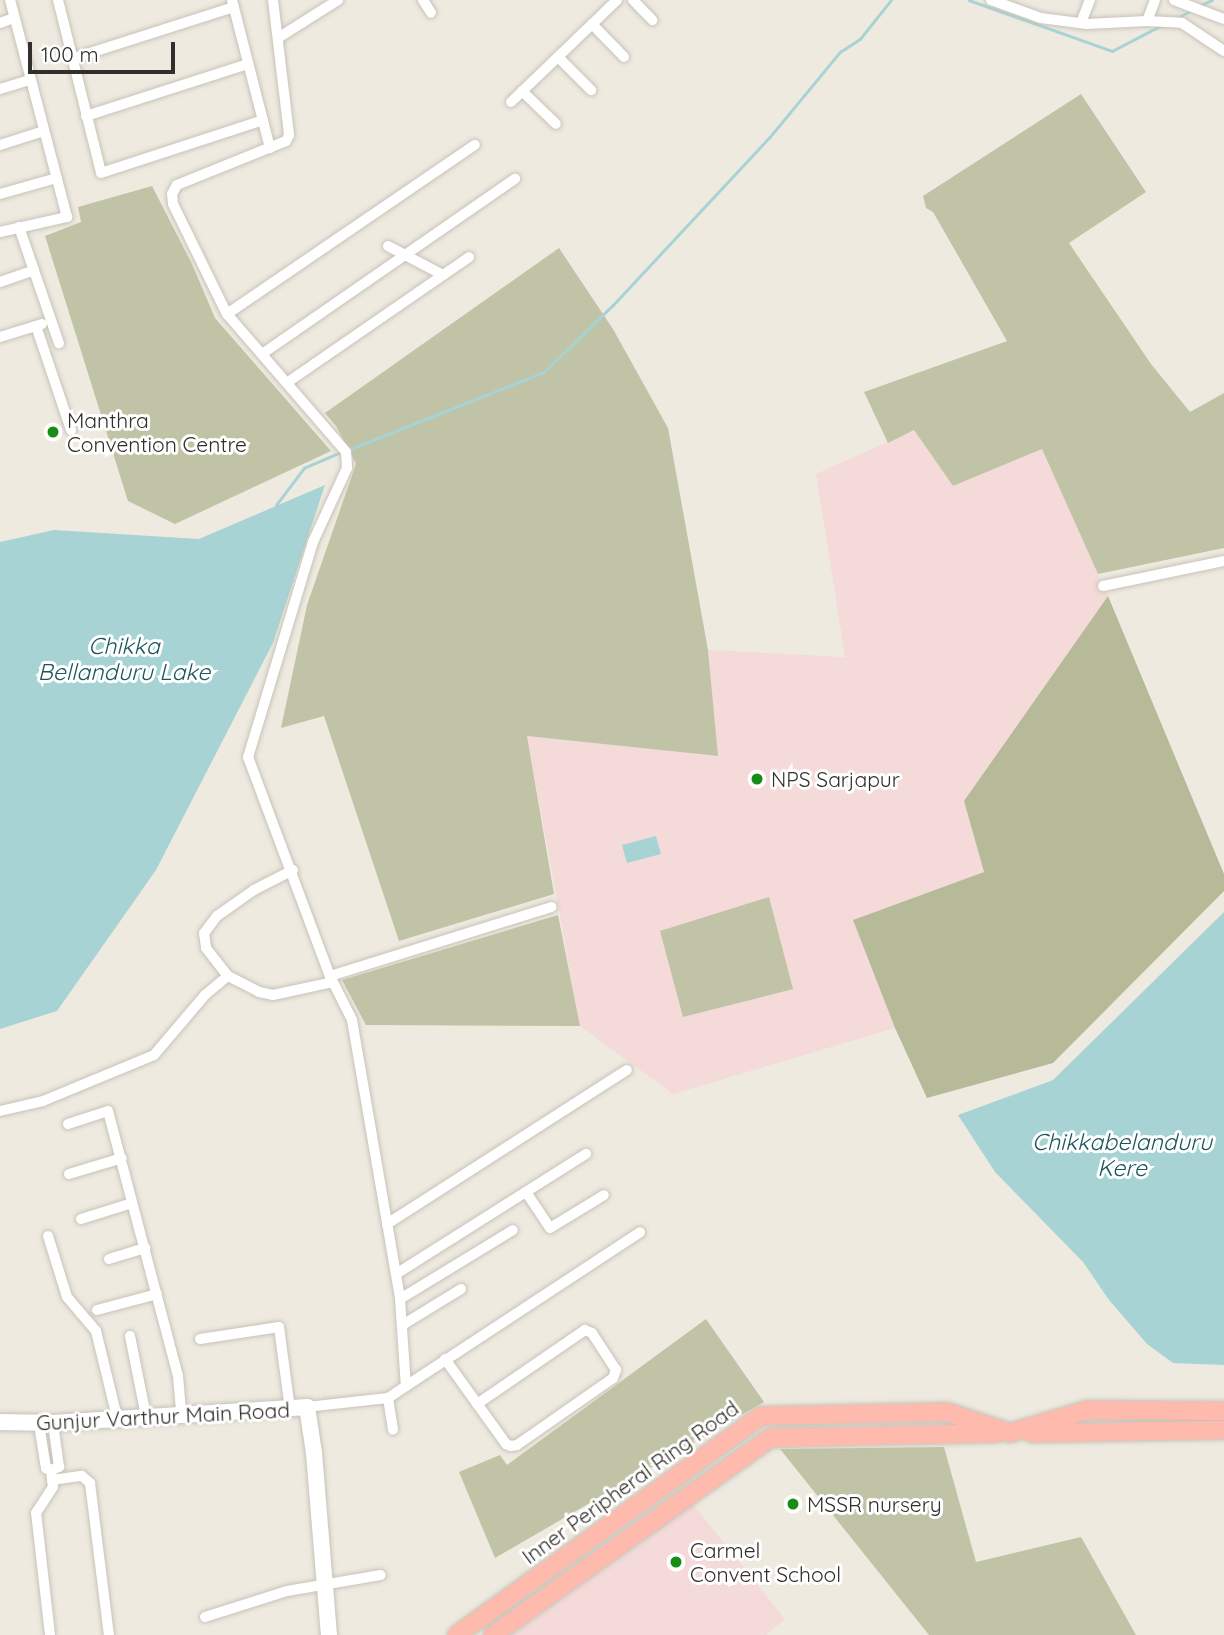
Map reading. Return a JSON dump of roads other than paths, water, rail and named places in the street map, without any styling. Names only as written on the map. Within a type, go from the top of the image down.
[{"type":"main road","name":"Gunjur Varthur Main Road","points":[[0,1422],[46,1423],[307,1407],[314,1453],[329,1635]]},
{"type":"main road","name":"Inner Peripheral Ring Road","points":[[457,1635],[761,1416],[947,1412],[1010,1433],[1087,1410],[1224,1411]]},
{"type":"main road","name":"Inner Peripheral Ring Road","points":[[493,1635],[769,1438],[1224,1430]]},
{"type":"street","points":[[0,232],[67,217],[10,0]]},
{"type":"street","points":[[58,0],[101,173],[263,120]]},
{"type":"street","points":[[273,0],[289,135],[286,141],[177,185],[173,204],[227,314],[338,439],[346,452],[347,468],[313,542],[248,757],[293,870],[331,979],[352,1020],[404,1324],[406,1386]]},
{"type":"street","points":[[278,38],[338,0]]},
{"type":"street","points":[[423,0],[432,13]]},
{"type":"street","points":[[511,102],[617,0]]},
{"type":"street","points":[[634,0],[652,20]]},
{"type":"street","points":[[991,0],[1041,18],[1081,23],[1182,23],[1224,51]]},
{"type":"street","points":[[1081,23],[1090,0]]},
{"type":"street","points":[[1147,21],[1155,0]]},
{"type":"street","points":[[1174,0],[1219,17]]},
{"type":"street","points":[[1207,0],[1219,17]]},
{"type":"street","points":[[71,59],[233,4],[270,148]]},
{"type":"street","points":[[0,23],[14,18]]},
{"type":"street","points":[[592,24],[624,57]]},
{"type":"street","points":[[558,57],[591,90]]},
{"type":"street","points":[[86,117],[248,64]]},
{"type":"street","points":[[0,89],[30,80]]},
{"type":"street","points":[[522,91],[556,124]]},
{"type":"street","points":[[0,145],[44,131]]},
{"type":"street","points":[[227,314],[475,145]]},
{"type":"street","points":[[0,194],[57,178]]},
{"type":"street","points":[[262,354],[515,179]]},
{"type":"street","points":[[19,227],[59,343]]},
{"type":"street","points":[[388,246],[443,275]]},
{"type":"street","points":[[288,382],[469,257]]},
{"type":"street","points":[[0,282],[34,270]]},
{"type":"street","points":[[0,337],[52,321]]},
{"type":"street","points":[[36,326],[71,429]]},
{"type":"street","points":[[1103,586],[1224,561]]},
{"type":"street","points":[[293,870],[254,890],[217,916],[204,933],[206,948],[228,976],[259,992],[273,995],[331,979],[552,907]]},
{"type":"street","points":[[0,1111],[43,1101],[154,1055],[205,995],[228,976]]},
{"type":"street","points":[[387,1224],[627,1070]]},
{"type":"street","points":[[68,1124],[108,1111],[178,1376],[181,1413]]},
{"type":"street","points":[[396,1274],[586,1154]]},
{"type":"street","points":[[69,1174],[122,1158]]},
{"type":"street","points":[[526,1192],[550,1228],[604,1195]]},
{"type":"street","points":[[81,1219],[132,1203]]},
{"type":"street","points":[[400,1298],[513,1230]]},
{"type":"street","points":[[307,1407],[388,1398],[639,1232]]},
{"type":"street","points":[[48,1236],[67,1297],[96,1331],[117,1417]]},
{"type":"street","points":[[108,1259],[145,1248]]},
{"type":"street","points":[[404,1324],[461,1289]]},
{"type":"street","points":[[97,1310],[157,1294]]},
{"type":"street","points":[[200,1339],[279,1327],[290,1409]]},
{"type":"street","points":[[445,1359],[477,1404],[506,1444],[517,1445],[612,1378],[616,1370],[592,1334],[585,1330],[477,1404]]},
{"type":"street","points":[[130,1336],[146,1416]]},
{"type":"street","points":[[388,1398],[393,1430]]},
{"type":"street","points":[[46,1423],[59,1467],[52,1475],[53,1487],[36,1513],[50,1635]]},
{"type":"street","points":[[52,1475],[82,1476],[90,1483],[109,1635]]},
{"type":"street","points":[[205,1618],[287,1591],[381,1575]]},
{"type":"water","name":"Chikka Bellanduru Lake","points":[[325,485],[273,643],[156,870],[57,1011],[0,1029],[0,542],[54,530],[199,539]]},
{"type":"water","points":[[656,836],[661,854],[627,863],[622,845]]},
{"type":"water","name":"Chikkabelanduru Kere","points":[[1224,912],[1224,1365],[1173,1363],[1147,1344],[1109,1300],[1083,1262],[995,1172],[958,1115],[1053,1080]]},
{"type":"waterway","points":[[348,450],[544,372],[613,305],[769,138],[840,52],[860,39],[891,0]]},
{"type":"waterway","points":[[969,0],[1112,51],[1162,25]]},
{"type":"waterway","points":[[1199,6],[1212,0]]},
{"type":"waterway","points":[[1175,19],[1190,11]]},
{"type":"waterway","points":[[276,505],[304,468],[341,452]]},
{"type":"place","name":"Manthra Convention Centre","points":[[53,432]]},
{"type":"place","name":"NPS Sarjapur","points":[[757,779]]},
{"type":"place","name":"MSSR nursery","points":[[793,1504]]},
{"type":"place","name":"Carmel Convent School","points":[[676,1562]]}]
